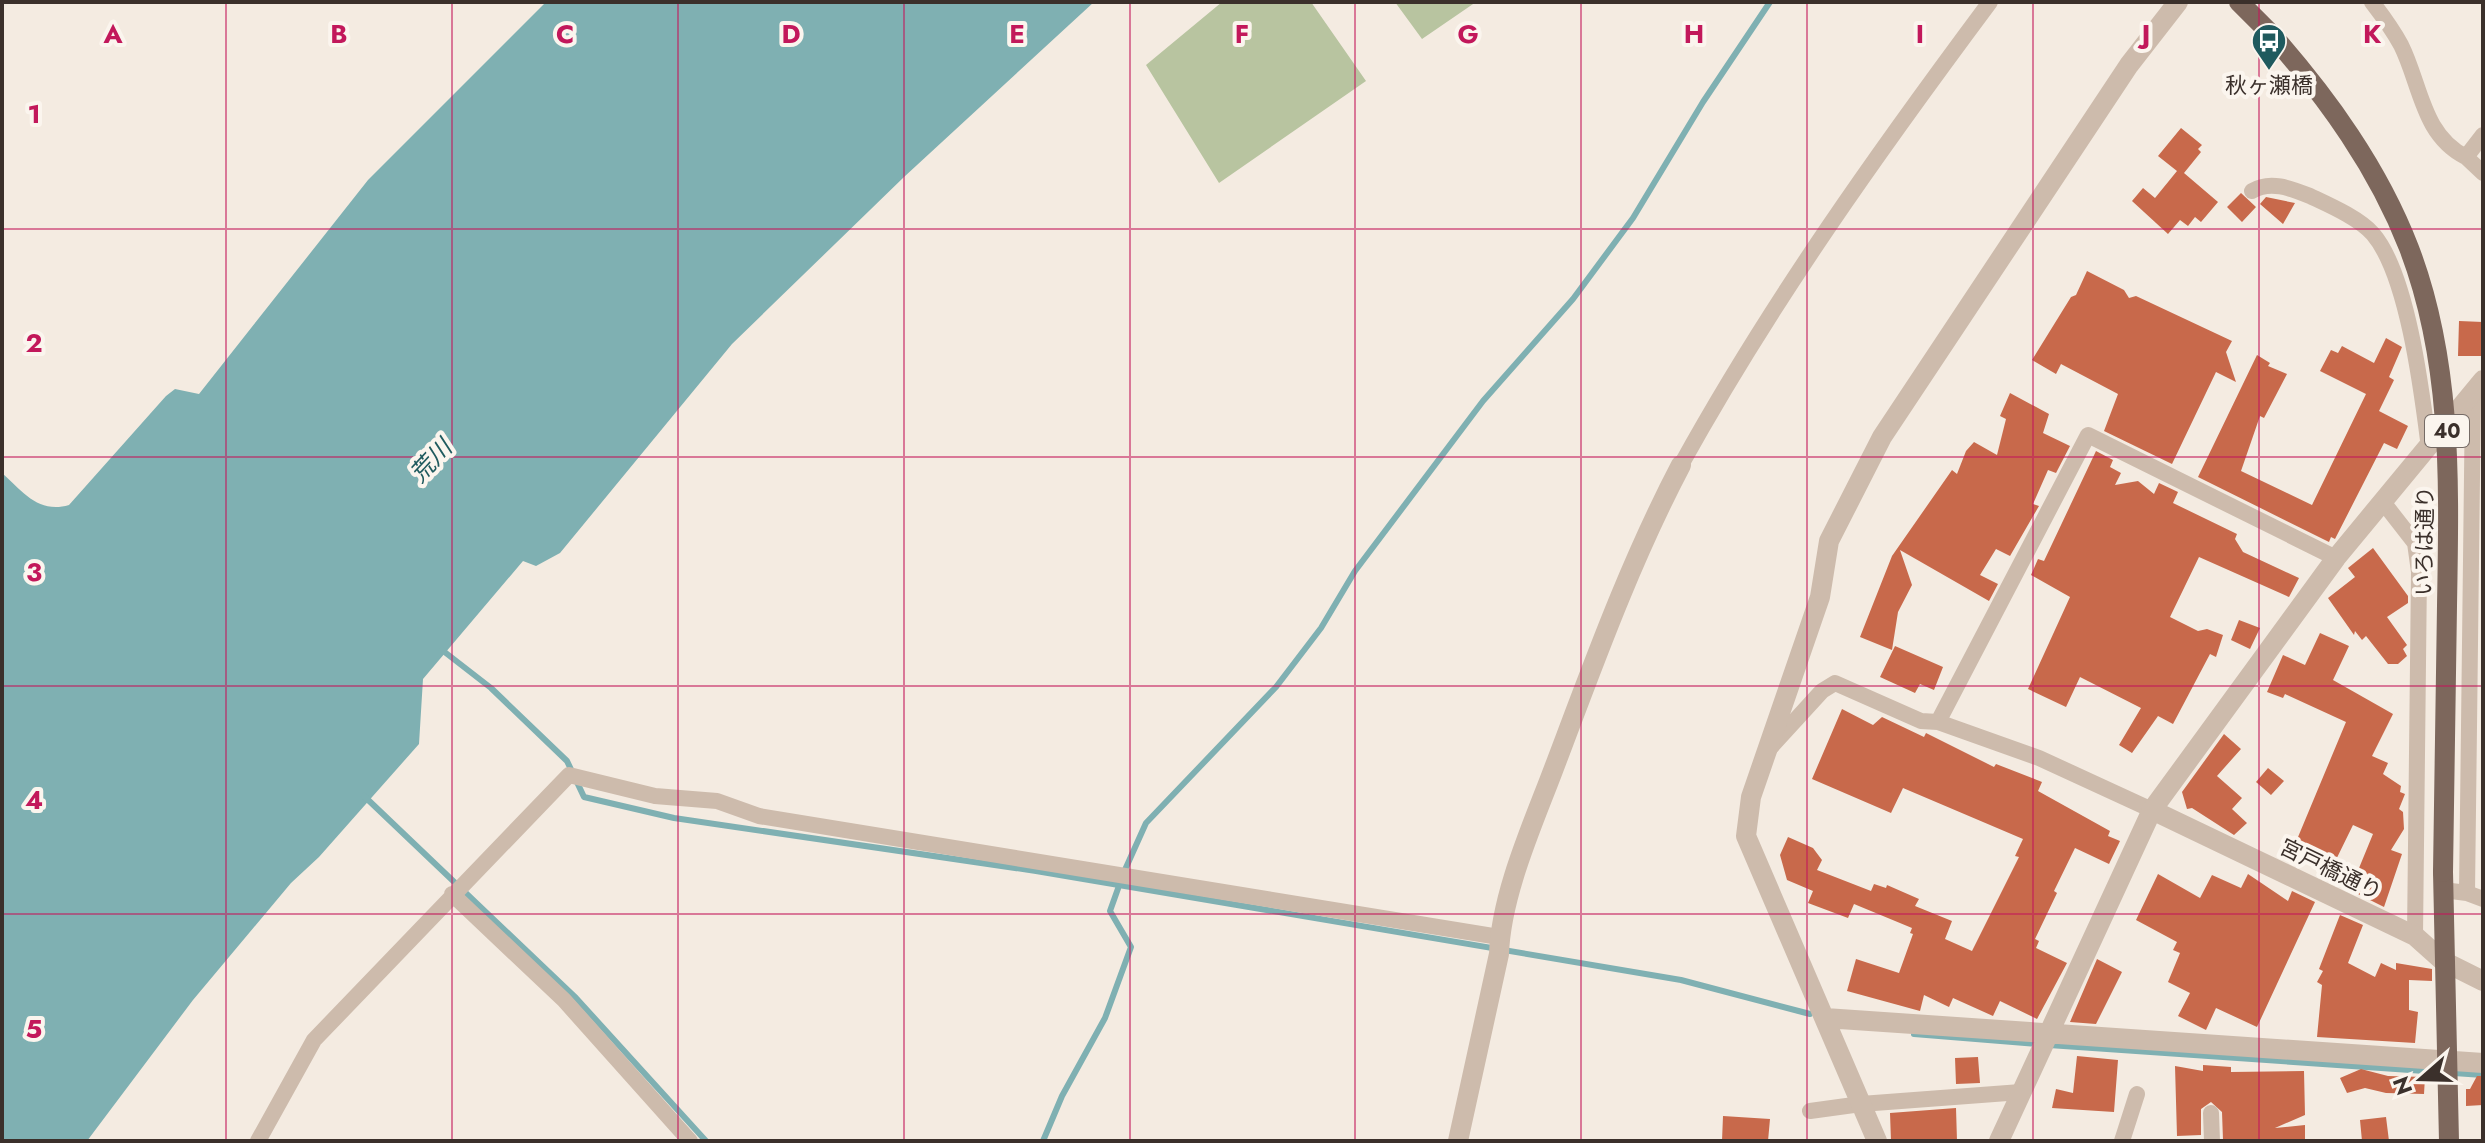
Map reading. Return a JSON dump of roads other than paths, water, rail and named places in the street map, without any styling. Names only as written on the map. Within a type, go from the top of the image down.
[{"type":"main road","name":"いろは通り","points":[[2239,2],[2272,35],[2333,111],[2385,194],[2410,249],[2435,335],[2445,403],[2449,487],[2443,881],[2448,1141]]},
{"type":"street","points":[[1458,1141],[1499,943],[1525,846],[1634,558],[1726,384],[1828,225],[1990,2]]},
{"type":"street","points":[[1877,1141],[1746,836],[1751,797],[1820,597],[1829,541],[1882,437],[2129,65],[2178,2]]},
{"type":"street","points":[[2372,2],[2400,43],[2433,129],[2447,147],[2466,157],[2483,173]]},
{"type":"street","points":[[2466,157],[2483,135]]},
{"type":"street","points":[[2252,191],[2263,184],[2283,186],[2323,203],[2372,233],[2402,300],[2414,347],[2429,448]]},
{"type":"street","points":[[2443,881],[2475,896],[2478,387]]},
{"type":"street","points":[[1999,1141],[2152,810],[2336,558],[2478,387]]},
{"type":"street","points":[[1938,722],[2088,435],[2336,558]]},
{"type":"street","points":[[2383,502],[2415,543],[2419,572],[2415,936]]},
{"type":"street","points":[[1768,751],[1822,691],[1835,683],[1921,721],[1938,722],[2039,758],[2152,810]]},
{"type":"street","points":[[258,1141],[314,1040],[569,775],[655,796],[717,801],[759,816],[1136,876],[1499,943]]},
{"type":"street","name":"宮戸橋通り","points":[[2152,810],[2415,936],[2443,961],[2483,981]]},
{"type":"street","points":[[453,893],[564,1000],[690,1141]]},
{"type":"street","points":[[1825,1018],[2448,1072],[2483,1063]]},
{"type":"street","points":[[1810,1111],[2021,1092]]},
{"type":"street","points":[[2122,1141],[2137,1094]]},
{"type":"street","points":[[2211,1113],[2212,1141]]},
{"type":"water","name":"荒川","points":[[546,2],[1094,2],[904,177],[732,344],[560,553],[536,566],[523,561],[423,679],[419,744],[319,857],[291,883],[193,1000],[87,1141],[2,1141],[2,473],[40,504],[69,505],[166,396],[175,389],[199,394],[368,180]]},
{"type":"waterway","points":[[1124,872],[1146,823],[1276,687],[1321,628],[1355,571],[1483,401],[1573,299],[1633,218],[1703,102],[1770,2]]},
{"type":"waterway","points":[[442,650],[491,688],[567,761],[584,797],[674,818],[1036,871],[1681,980],[1810,1014]]},
{"type":"waterway","points":[[364,796],[576,998],[706,1141]]},
{"type":"waterway","points":[[1043,1141],[1062,1096],[1105,1018],[1131,947],[1110,911],[1120,883]]},
{"type":"waterway","points":[[1914,1034],[2038,1044]]},
{"type":"waterway","points":[[2049,1045],[2483,1075]]},
{"type":"place","name":"秋ヶ瀬橋","points":[[2269,72]]}]
